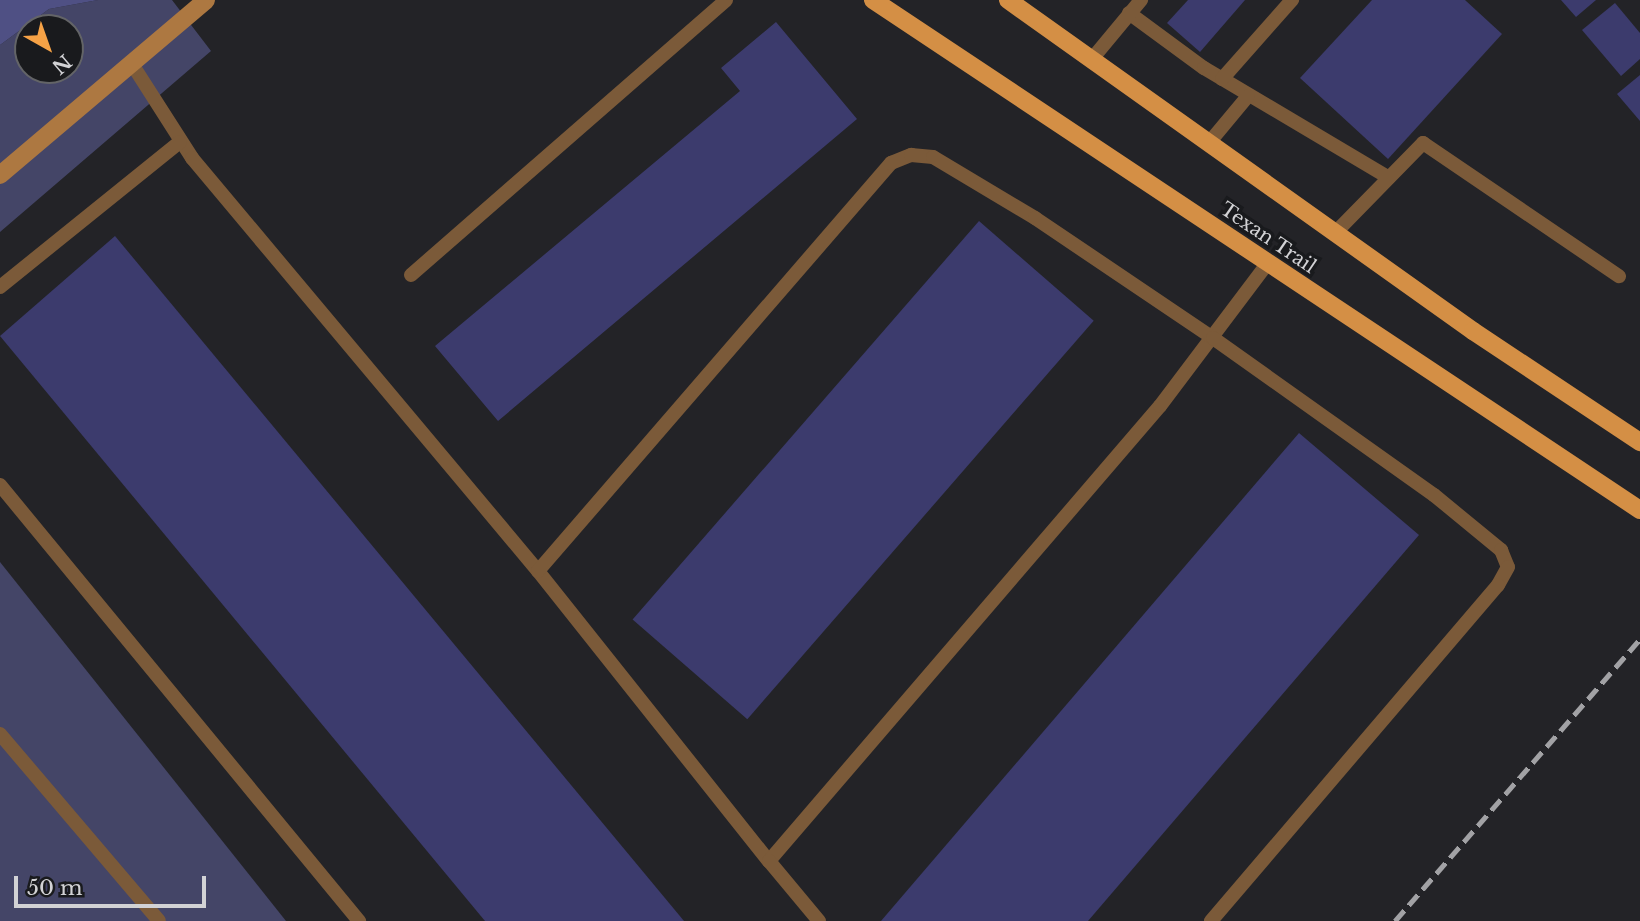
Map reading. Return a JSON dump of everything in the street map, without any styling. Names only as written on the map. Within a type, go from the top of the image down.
[{"type":"main road","name":"Texan Trail","points":[[873,0],[1640,510]]},
{"type":"main road","points":[[1008,0],[1335,233],[1640,442]]},
{"type":"street","points":[[0,175],[206,0]]},
{"type":"lane","points":[[411,275],[726,0]]},
{"type":"lane","points":[[1092,59],[1140,0]]},
{"type":"lane","points":[[1222,79],[1292,0]]},
{"type":"lane","points":[[1129,13],[1248,96],[1389,178]]},
{"type":"lane","points":[[132,64],[180,142],[538,570],[769,861],[820,921]]},
{"type":"lane","points":[[1208,144],[1248,96]]},
{"type":"lane","points":[[0,286],[180,142]]},
{"type":"lane","points":[[1335,233],[1423,143],[1619,276]]},
{"type":"lane","points":[[538,570],[891,163],[911,155],[933,157],[1035,218],[1213,338],[1434,495],[1501,550],[1508,567],[1498,586],[1211,921]]},
{"type":"lane","points":[[769,861],[1213,338],[1267,264]]},
{"type":"lane","points":[[0,485],[359,921]]},
{"type":"lane","points":[[0,734],[159,921]]},
{"type":"shaded area","points":[[0,0],[98,0],[49,9],[42,14],[14,14],[14,35],[0,45]]},
{"type":"shaded area","points":[[98,0],[172,0],[211,51],[0,232],[0,45],[14,35],[14,84],[84,84],[84,14],[42,14],[49,9]]},
{"type":"shaded area","points":[[0,562],[286,921],[0,921]]},
{"type":"building","points":[[1188,0],[1245,0],[1200,52],[1167,23]]},
{"type":"building","points":[[1372,0],[1465,0],[1502,34],[1388,159],[1300,78]]},
{"type":"building","points":[[1561,0],[1596,0],[1576,17]]},
{"type":"building","points":[[1615,3],[1640,33],[1640,59],[1621,76],[1582,30]]},
{"type":"building","points":[[776,22],[857,119],[498,421],[435,346],[740,91],[721,68]]},
{"type":"building","points":[[1640,75],[1640,121],[1617,94]]},
{"type":"building","points":[[979,221],[1094,321],[747,719],[633,619]]},
{"type":"building","points":[[115,236],[684,921],[485,921],[0,336]]},
{"type":"building","points":[[1299,433],[1419,535],[1088,921],[881,921]]},
{"type":"railway","points":[[1395,921],[1640,639]]}]
